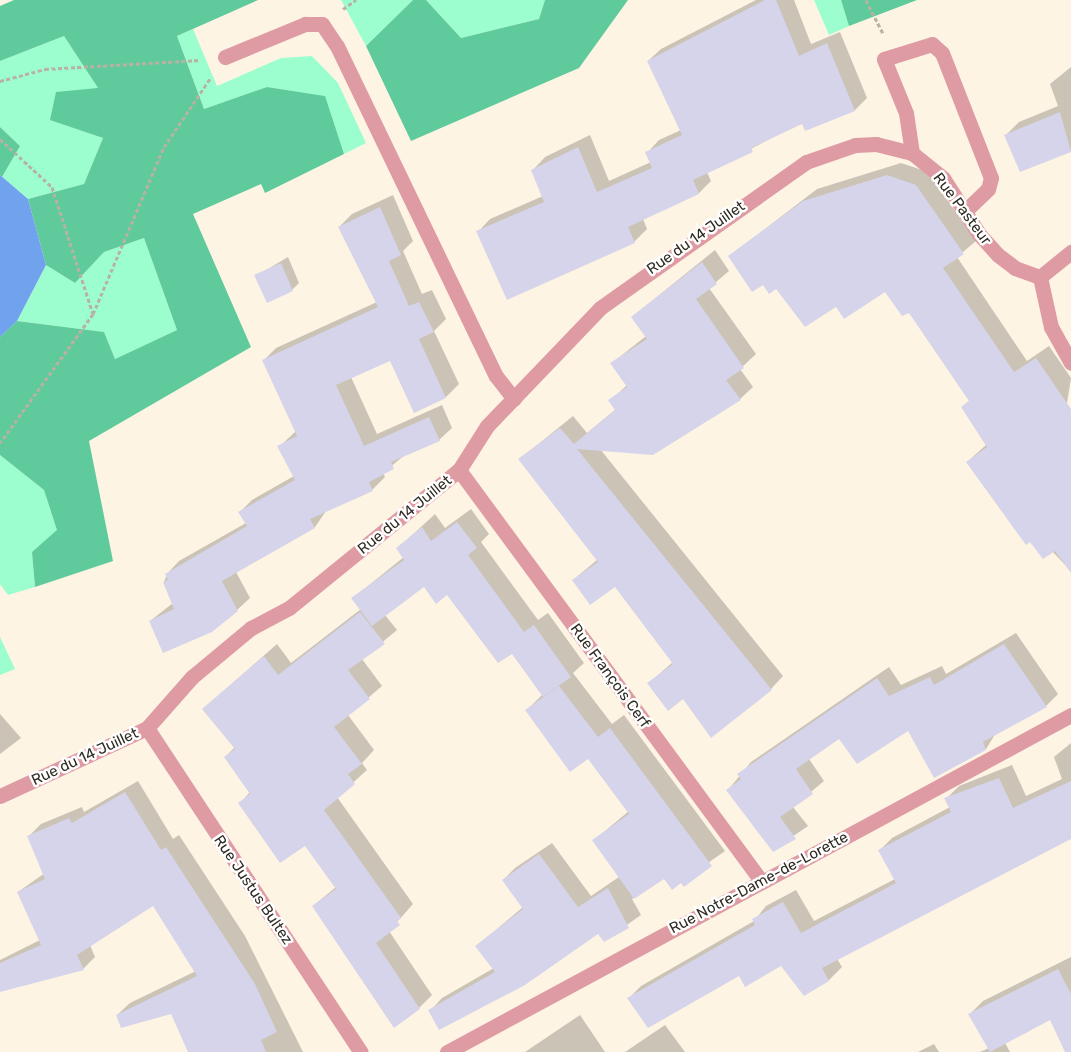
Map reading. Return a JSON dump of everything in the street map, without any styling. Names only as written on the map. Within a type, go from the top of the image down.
[{"type":"street","points":[[225,57],[305,24],[322,24],[337,46],[496,376],[514,399]]},
{"type":"street","points":[[912,153],[906,112],[884,59],[932,44],[942,53],[990,178],[988,189],[965,211]]},
{"type":"street","name":"Rue du 14 Juillet","points":[[0,796],[146,728],[198,672],[251,628],[289,608],[459,470],[473,444],[514,399],[627,285],[806,162],[854,145],[876,144],[912,153]]},
{"type":"street","name":"Rue Pasteur","points":[[912,153],[943,178],[998,255],[1040,277]]},
{"type":"street","points":[[1071,252],[1040,277],[1051,327],[1071,363]]},
{"type":"street","name":"Rue François Cerf","points":[[459,470],[762,882]]},
{"type":"street","name":"Rue Notre-Dame-de-Lorette","points":[[447,1052],[1071,715]]},
{"type":"street","name":"Rue Justus Bultez","points":[[146,728],[361,1052]]},
{"type":"path","points":[[866,0],[895,55]]},
{"type":"path","points":[[0,81],[45,70],[225,57]]},
{"type":"path","points":[[0,443],[93,314],[164,147],[225,57]]},
{"type":"path","points":[[0,139],[52,188],[93,314]]},
{"type":"green space","points":[[14,0],[258,0],[177,36],[204,109],[267,87],[325,96],[344,154],[265,193],[261,184],[193,214],[251,347],[89,441],[113,561],[35,587],[32,552],[57,530],[44,490],[0,455],[0,337],[17,321],[104,332],[115,359],[177,330],[144,238],[104,252],[75,283],[46,265],[28,199],[84,184],[103,138],[50,120],[56,92],[98,88],[64,36],[0,61],[0,6]]},
{"type":"green space","points":[[341,0],[413,0],[366,46]]},
{"type":"green space","points":[[413,0],[426,0],[461,38],[539,19],[545,0],[628,0],[579,68],[411,141],[366,46]]},
{"type":"green space","points":[[426,0],[545,0],[539,19],[461,38]]},
{"type":"green space","points":[[814,0],[841,0],[849,26],[829,35]]},
{"type":"green space","points":[[841,0],[917,0],[849,26]]},
{"type":"green space","points":[[193,29],[217,86],[281,58],[312,56],[338,83],[366,143],[344,154],[324,96],[267,87],[204,109],[177,36]]},
{"type":"green space","points":[[64,36],[98,88],[50,119],[103,138],[84,184],[28,199],[2,177],[20,146],[0,127],[0,61]]},
{"type":"green space","points":[[0,127],[20,146],[2,177],[0,175]]},
{"type":"green space","points":[[144,238],[177,330],[115,359],[104,332],[17,321],[46,265],[75,283],[104,252]]},
{"type":"green space","points":[[0,455],[44,490],[58,530],[32,552],[35,587],[8,595],[0,584]]},
{"type":"green space","points":[[0,637],[15,669],[0,675]]},
{"type":"water","points":[[0,175],[28,199],[46,265],[17,321],[0,337]]},
{"type":"building","points":[[765,0],[776,0],[799,56],[827,43],[855,111],[805,131],[802,124],[751,148],[753,152],[693,180],[699,194],[628,227],[635,243],[507,300],[476,231],[544,202],[531,170],[578,147],[597,192],[652,168],[645,152],[682,135],[647,61]]},
{"type":"building","points":[[1060,112],[1071,152],[1020,172],[1004,135]]},
{"type":"building","points":[[887,175],[916,185],[964,254],[943,268],[1014,372],[1036,358],[1071,409],[1071,573],[1055,551],[1043,559],[1030,542],[1026,545],[966,462],[987,447],[961,407],[969,401],[909,313],[902,316],[885,292],[844,319],[836,307],[805,327],[776,289],[769,294],[763,285],[752,292],[728,256],[803,201]]},
{"type":"building","points":[[380,207],[401,255],[389,261],[409,306],[419,302],[434,332],[419,339],[446,398],[414,413],[390,361],[336,385],[364,446],[429,417],[440,441],[391,462],[394,469],[369,482],[373,491],[310,519],[315,528],[222,581],[238,611],[212,632],[163,653],[149,621],[174,609],[163,582],[168,580],[165,574],[247,526],[238,512],[295,480],[277,446],[297,436],[262,360],[378,307],[338,227]]},
{"type":"building","points":[[702,262],[717,284],[696,299],[744,368],[726,380],[741,400],[653,455],[577,449],[772,690],[711,738],[683,699],[668,711],[647,683],[673,664],[615,587],[590,605],[572,580],[598,562],[518,459],[560,428],[574,444],[615,410],[608,400],[627,387],[610,363],[647,339],[631,317]]},
{"type":"building","points":[[281,263],[293,291],[267,303],[254,275]]},
{"type":"building","points":[[457,522],[477,548],[468,555],[524,632],[534,625],[571,677],[543,697],[512,654],[498,663],[447,595],[436,604],[424,587],[372,626],[351,598],[404,560],[396,548],[422,527],[431,541]]},
{"type":"building","points":[[360,612],[385,644],[348,670],[370,699],[334,727],[362,764],[348,774],[355,784],[324,810],[401,918],[397,921],[400,925],[376,943],[420,1009],[394,1028],[312,906],[336,889],[305,846],[280,863],[238,803],[250,794],[224,757],[235,749],[202,709],[264,656],[278,675]]},
{"type":"building","points":[[1004,644],[1047,707],[983,742],[986,750],[934,778],[908,731],[857,764],[839,739],[796,769],[813,794],[780,817],[796,839],[773,852],[726,790],[741,779],[737,774],[877,678],[889,696],[930,677],[934,685]]},
{"type":"building","points":[[559,686],[598,737],[610,728],[712,866],[684,887],[681,883],[672,890],[664,879],[634,899],[592,840],[629,814],[588,759],[570,772],[525,710]]},
{"type":"building","points":[[999,778],[1013,808],[1071,781],[1071,839],[822,968],[829,981],[804,996],[781,966],[745,987],[739,976],[648,1028],[627,998],[755,925],[752,919],[783,902],[801,933],[896,883],[878,850],[951,812],[944,798]]},
{"type":"building","points":[[125,792],[161,850],[166,847],[255,984],[277,1032],[261,1040],[266,1052],[188,1052],[171,1014],[121,1028],[116,1015],[197,976],[153,906],[77,955],[84,970],[0,992],[0,963],[41,945],[17,892],[45,879],[27,836],[69,818],[72,823]]},
{"type":"building","points":[[539,854],[578,907],[608,888],[629,928],[604,942],[598,934],[525,985],[439,1030],[428,1010],[495,972],[475,946],[523,909],[502,880]]},
{"type":"building","points":[[1058,969],[1071,994],[1071,1052],[1065,1052],[1050,1020],[990,1052],[968,1014]]}]
